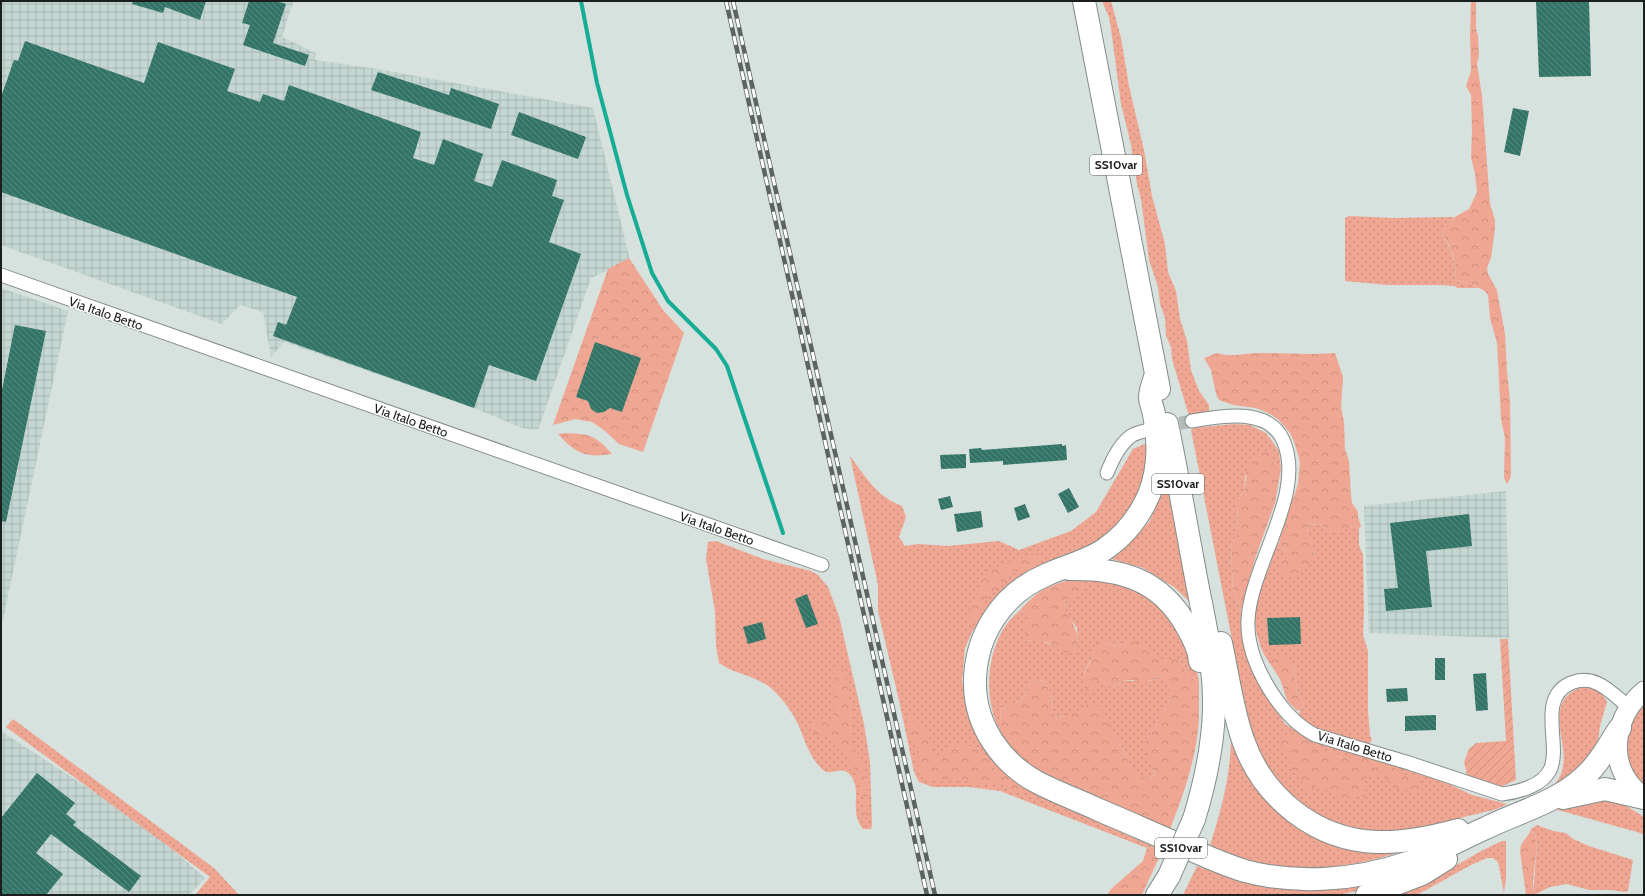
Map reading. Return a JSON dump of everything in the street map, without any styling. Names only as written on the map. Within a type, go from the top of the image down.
[{"type":"highway","name":"SS10var","points":[[1084,1],[1207,634],[1212,681],[1214,709],[1209,759],[1203,789],[1194,819],[1168,876],[1157,895]]},
{"type":"highway","points":[[1156,374],[1150,395],[1157,438],[1157,465],[1153,483],[1145,504],[1136,519],[1123,534],[1104,550],[1044,575],[1024,586],[1007,600],[990,624],[980,646],[975,671],[976,704],[984,728],[997,749],[1010,763],[1034,781],[1214,860],[1246,871],[1279,877],[1322,879],[1376,872],[1408,863],[1500,821],[1541,805],[1583,793],[1605,789],[1644,798]]},
{"type":"highway","points":[[1061,569],[1096,570],[1130,576],[1147,584],[1169,600],[1180,614],[1194,639],[1200,658],[1203,684],[1203,739],[1209,759]]},
{"type":"highway","points":[[1199,595],[1214,614],[1236,716],[1243,741],[1253,764],[1263,780],[1293,813],[1311,824],[1334,834],[1362,841],[1378,842],[1432,836],[1500,821]]},
{"type":"highway","points":[[1367,895],[1422,874],[1449,857],[1505,829],[1582,780],[1593,769],[1620,728]]},
{"type":"main road","points":[[1644,691],[1629,707],[1620,728],[1617,747],[1621,767],[1630,784],[1644,798]]},
{"type":"street","name":"Via Italo Betto","points":[[1,276],[822,565]]},
{"type":"street","name":"Via Italo Betto","points":[[1192,421],[1214,417],[1238,416],[1256,418],[1269,424],[1281,435],[1288,452],[1290,470],[1286,496],[1254,587],[1248,621],[1249,637],[1255,656],[1270,690],[1282,708],[1296,723],[1306,730],[1315,735],[1409,763],[1502,794],[1514,792],[1535,784],[1550,771],[1553,754],[1552,712],[1556,699],[1563,689],[1569,684],[1580,680],[1595,681],[1629,707]]},
{"type":"street","points":[[1106,473],[1112,460],[1127,440],[1132,436],[1152,429]]},
{"type":"shaded area","points":[[1,1],[291,1],[293,2],[282,37],[316,53],[315,60],[377,69],[593,108],[630,260],[591,278],[538,430],[522,428],[474,408],[284,342],[271,357],[263,312],[240,305],[222,324],[1,245]]},
{"type":"shaded area","points":[[1,288],[68,311],[1,629]]},
{"type":"shaded area","points":[[1506,491],[1509,638],[1369,633],[1364,506]]},
{"type":"shaded area","points":[[1,731],[146,826],[205,878],[189,895],[1,895]]},
{"type":"green space","points":[[1102,1],[1111,1],[1121,38],[1129,86],[1144,150],[1152,196],[1165,244],[1168,272],[1176,291],[1180,319],[1187,341],[1191,370],[1199,391],[1209,405],[1209,411],[1207,414],[1202,412],[1189,416],[1172,359],[1171,347],[1166,336],[1165,318],[1160,304],[1158,287],[1149,260],[1141,199],[1137,184],[1131,145],[1121,104],[1109,17]]},
{"type":"green space","points":[[1471,1],[1476,1],[1476,28],[1479,55],[1477,64],[1482,96],[1490,204],[1495,220],[1491,258],[1487,268],[1488,274],[1497,290],[1505,334],[1510,400],[1511,474],[1507,484],[1504,478],[1505,438],[1501,419],[1497,343],[1490,318],[1488,295],[1485,291],[1469,283],[1456,281],[1453,256],[1449,245],[1442,234],[1448,221],[1469,209],[1477,192],[1471,157],[1471,95],[1466,86],[1471,71]]},
{"type":"green space","points":[[1349,216],[1393,218],[1454,217],[1448,221],[1442,234],[1453,256],[1456,281],[1469,283],[1479,288],[1457,288],[1455,286],[1440,285],[1387,285],[1345,281],[1345,218]]},
{"type":"green space","points":[[629,258],[663,310],[684,333],[643,452],[619,444],[605,431],[592,422],[575,419],[553,425],[608,269]]},
{"type":"green space","points":[[1217,353],[1234,355],[1260,353],[1335,353],[1343,377],[1341,407],[1344,422],[1345,449],[1349,461],[1352,503],[1358,512],[1361,526],[1359,529],[1355,525],[1337,533],[1328,531],[1321,525],[1310,524],[1307,528],[1313,551],[1312,561],[1294,578],[1283,577],[1279,571],[1281,561],[1286,558],[1286,552],[1279,543],[1287,507],[1293,499],[1298,484],[1300,462],[1295,444],[1290,433],[1279,420],[1270,414],[1256,408],[1233,405],[1219,400],[1216,394],[1211,370],[1204,358]]},
{"type":"green space","points":[[1234,424],[1250,425],[1266,433],[1279,451],[1281,469],[1272,461],[1245,476],[1244,492],[1240,496],[1237,509],[1238,533],[1232,542],[1231,547],[1233,591],[1241,610],[1242,635],[1253,668],[1285,724],[1312,740],[1402,767],[1449,784],[1472,795],[1507,804],[1497,809],[1456,819],[1406,834],[1378,836],[1314,816],[1278,785],[1263,761],[1253,737],[1245,706],[1191,430],[1193,428]]},
{"type":"green space","points":[[558,434],[580,434],[592,437],[601,443],[612,454],[588,455],[582,453],[570,446]]},
{"type":"green space","points":[[1149,442],[1145,488],[1119,524],[1101,543],[994,601],[972,632],[965,648],[962,682],[976,730],[1056,803],[1154,847],[1147,848],[1000,791],[969,787],[933,787],[919,782],[914,772],[878,611],[878,585],[850,456],[878,491],[893,502],[902,506],[906,517],[899,537],[905,546],[918,544],[948,546],[999,541],[1019,550],[1071,531],[1096,512],[1133,449]]},
{"type":"green space","points":[[1261,451],[1267,451],[1271,455],[1272,461],[1281,469],[1275,503],[1256,556],[1241,610],[1233,591],[1231,547],[1232,542],[1238,533],[1237,502],[1244,491],[1248,464],[1251,458]]},
{"type":"green space","points":[[1164,490],[1168,490],[1174,502],[1192,604],[1174,587],[1143,568],[1112,559],[1107,559],[1131,541],[1149,522]]},
{"type":"green space","points":[[1310,524],[1321,525],[1328,531],[1346,529],[1355,525],[1359,529],[1359,545],[1363,555],[1363,635],[1368,651],[1368,710],[1370,736],[1372,740],[1369,744],[1320,730],[1304,722],[1299,714],[1304,703],[1297,693],[1294,663],[1271,655],[1271,665],[1262,650],[1256,632],[1255,606],[1258,593],[1276,546],[1279,543],[1286,552],[1286,558],[1281,561],[1314,554],[1307,528]]},
{"type":"green space","points":[[716,541],[763,559],[811,571],[818,575],[828,587],[839,616],[864,724],[870,762],[871,829],[863,829],[859,822],[856,810],[856,791],[853,779],[845,771],[826,772],[822,769],[808,748],[798,724],[789,708],[780,697],[764,683],[734,671],[719,663],[716,646],[715,611],[706,559],[708,542]]},
{"type":"green space","points":[[1034,553],[1045,555],[1044,560],[1025,571],[1014,571],[1008,573],[1001,587],[988,597],[983,605],[977,624],[971,626],[969,614],[977,597],[983,578],[999,566]]},
{"type":"green space","points":[[1078,579],[1105,579],[1135,586],[1161,601],[1192,649],[1199,681],[1190,678],[1179,659],[1168,662],[1162,661],[1130,640],[1117,646],[1111,645],[1104,641],[1092,657],[1084,675],[1100,679],[1113,687],[1118,686],[1122,681],[1150,681],[1161,676],[1167,682],[1170,690],[1169,703],[1157,721],[1153,731],[1146,739],[1154,774],[1149,779],[1137,777],[1130,767],[1123,749],[1112,734],[1108,725],[1077,712],[1070,716],[1056,716],[1053,711],[1052,694],[1045,681],[1034,681],[1028,687],[1022,699],[1012,705],[1000,709],[1001,723],[999,729],[994,717],[989,690],[989,676],[994,649],[1006,625],[1021,609],[1022,613],[1028,615],[1026,624],[1029,641],[1041,641],[1055,646],[1078,645],[1077,628],[1067,615],[1064,606],[1066,600],[1070,598]]},
{"type":"green space","points":[[1078,579],[1085,585],[1081,595],[1066,600],[1064,606],[1078,637],[1077,650],[1068,653],[1061,651],[1046,642],[1027,639],[1025,631],[1028,615],[1022,613],[1021,609],[1034,596],[1046,588]]},
{"type":"green space","points":[[1500,639],[1508,639],[1516,780],[1500,787],[1467,775],[1464,762],[1469,749],[1476,743],[1506,741]]},
{"type":"green space","points":[[1130,640],[1142,644],[1158,658],[1168,662],[1172,658],[1179,659],[1190,678],[1199,681],[1199,718],[1196,746],[1185,789],[1170,829],[1046,776],[1017,756],[1005,743],[999,729],[1001,723],[1000,709],[1012,705],[1022,699],[1028,687],[1034,681],[1045,681],[1052,694],[1053,711],[1056,716],[1069,715],[1086,705],[1096,703],[1105,714],[1112,734],[1123,749],[1130,767],[1137,776],[1149,779],[1154,774],[1147,752],[1146,739],[1153,731],[1157,721],[1169,703],[1170,690],[1167,682],[1161,676],[1144,683],[1132,680],[1122,681],[1118,686],[1113,687],[1100,679],[1091,691],[1086,689],[1084,681],[1085,673],[1096,642],[1104,641],[1111,645],[1117,646]]},
{"type":"green space","points":[[1273,653],[1280,658],[1288,657],[1294,663],[1297,693],[1304,703],[1300,711],[1296,710],[1287,700],[1280,679],[1271,665],[1271,655]]},
{"type":"green space","points":[[841,666],[847,681],[848,698],[851,704],[851,743],[860,756],[867,779],[867,803],[870,811],[868,817],[865,818],[863,814],[863,797],[854,769],[845,755],[839,751],[828,737],[819,737],[813,731],[813,722],[820,717],[827,721],[834,717],[834,673]]},
{"type":"green space","points":[[1580,688],[1596,690],[1605,698],[1607,702],[1600,726],[1598,742],[1589,765],[1554,786],[1561,774],[1564,756],[1560,722],[1562,702],[1569,694]]},
{"type":"green space","points":[[1644,699],[1644,790],[1626,762],[1625,735]]},
{"type":"green space","points":[[908,714],[916,724],[928,734],[933,755],[944,755],[949,747],[955,744],[976,748],[984,754],[995,769],[1016,782],[1022,789],[1023,793],[1009,789],[1002,784],[976,783],[962,779],[929,779],[918,766],[917,750],[911,738],[906,716]]},
{"type":"green space","points":[[13,719],[214,868],[239,895],[195,895],[210,877],[6,727]]},
{"type":"green space","points":[[1290,732],[1300,735],[1314,745],[1329,752],[1381,761],[1389,764],[1402,775],[1412,775],[1420,778],[1419,783],[1422,787],[1421,793],[1409,790],[1400,790],[1382,775],[1369,775],[1365,779],[1366,787],[1364,796],[1340,800],[1330,791],[1316,786],[1312,790],[1306,790],[1301,780],[1292,770],[1289,757],[1281,744],[1284,736]]},
{"type":"green space","points":[[1231,736],[1260,792],[1286,820],[1327,842],[1405,850],[1373,860],[1319,868],[1301,868],[1267,865],[1209,848],[1218,821],[1227,779],[1231,751]]},
{"type":"green space","points":[[1588,796],[1620,802],[1644,817],[1644,834],[1551,808]]},
{"type":"green space","points":[[1537,825],[1553,831],[1566,833],[1573,839],[1589,846],[1633,860],[1628,891],[1589,890],[1567,884],[1550,887],[1533,894],[1537,845],[1535,833],[1530,832],[1531,829]]},
{"type":"green space","points":[[1530,832],[1535,833],[1537,845],[1533,895],[1526,895],[1520,851],[1521,845]]},
{"type":"green space","points":[[1502,841],[1506,841],[1506,879],[1504,893],[1498,862],[1493,858],[1487,858],[1471,865],[1417,895],[1394,895],[1441,874]]},
{"type":"green space","points":[[1154,847],[1162,851],[1142,895],[1107,895],[1111,889],[1143,861],[1147,848]]},
{"type":"green space","points":[[1197,866],[1247,882],[1281,888],[1315,890],[1339,889],[1359,886],[1385,879],[1361,890],[1338,895],[1183,895]]},
{"type":"building","points":[[133,1],[206,1],[200,20],[165,7],[163,13],[132,4]]},
{"type":"building","points":[[249,1],[276,1],[286,4],[273,43],[309,55],[305,66],[243,45],[250,25],[242,23]]},
{"type":"building","points":[[1536,1],[1589,1],[1591,76],[1539,77]]},
{"type":"building","points":[[25,41],[144,83],[158,42],[235,69],[227,91],[260,102],[263,94],[284,101],[289,85],[421,132],[413,158],[434,165],[443,139],[483,154],[474,181],[492,187],[502,160],[557,180],[552,196],[564,200],[549,242],[581,254],[536,381],[489,365],[474,408],[273,336],[278,322],[286,325],[297,297],[1,192],[1,97],[14,60],[18,61]]},
{"type":"building","points":[[378,72],[449,95],[451,88],[499,104],[491,129],[371,90]]},
{"type":"building","points":[[1513,108],[1529,111],[1520,156],[1504,152]]},
{"type":"building","points":[[519,112],[586,137],[578,159],[511,135]]},
{"type":"building","points":[[15,325],[46,331],[6,522],[1,521],[1,395]]},
{"type":"building","points":[[595,342],[641,358],[622,412],[610,408],[604,412],[597,413],[591,409],[588,401],[576,397]]},
{"type":"building","points":[[1062,444],[1062,446],[1066,445],[1067,460],[1003,465],[1003,461],[970,463],[969,449],[981,448],[982,450]]},
{"type":"building","points":[[966,454],[966,468],[941,469],[940,455]]},
{"type":"building","points":[[1069,488],[1079,507],[1068,513],[1058,494]]},
{"type":"building","points":[[950,496],[953,507],[941,510],[938,499]]},
{"type":"building","points":[[1025,504],[1030,517],[1018,521],[1014,508]]},
{"type":"building","points":[[981,511],[983,527],[957,532],[954,514]]},
{"type":"building","points":[[1469,514],[1472,546],[1426,551],[1432,607],[1386,611],[1384,589],[1398,588],[1390,523]]},
{"type":"building","points":[[807,594],[818,624],[806,628],[795,599]]},
{"type":"building","points":[[1300,617],[1301,644],[1269,645],[1267,618]]},
{"type":"building","points":[[762,622],[766,639],[748,644],[743,627]]},
{"type":"building","points":[[1435,658],[1445,658],[1445,680],[1435,680]]},
{"type":"building","points":[[1486,673],[1488,710],[1476,711],[1473,674]]},
{"type":"building","points":[[1407,688],[1408,701],[1387,702],[1386,689]]},
{"type":"building","points":[[1436,715],[1436,730],[1405,731],[1405,716]]},
{"type":"building","points":[[37,773],[75,803],[66,814],[76,822],[73,825],[141,876],[129,892],[51,834],[36,853],[63,874],[46,895],[1,895],[1,818]]},
{"type":"waterway","points":[[581,1],[597,83],[627,195],[652,273],[668,301],[716,349],[727,366],[783,533]]},
{"type":"tunnel","points":[[1161,427],[1192,421]]},
{"type":"railway","points":[[726,1],[927,895]]},
{"type":"railway","points":[[733,1],[935,895]]}]
